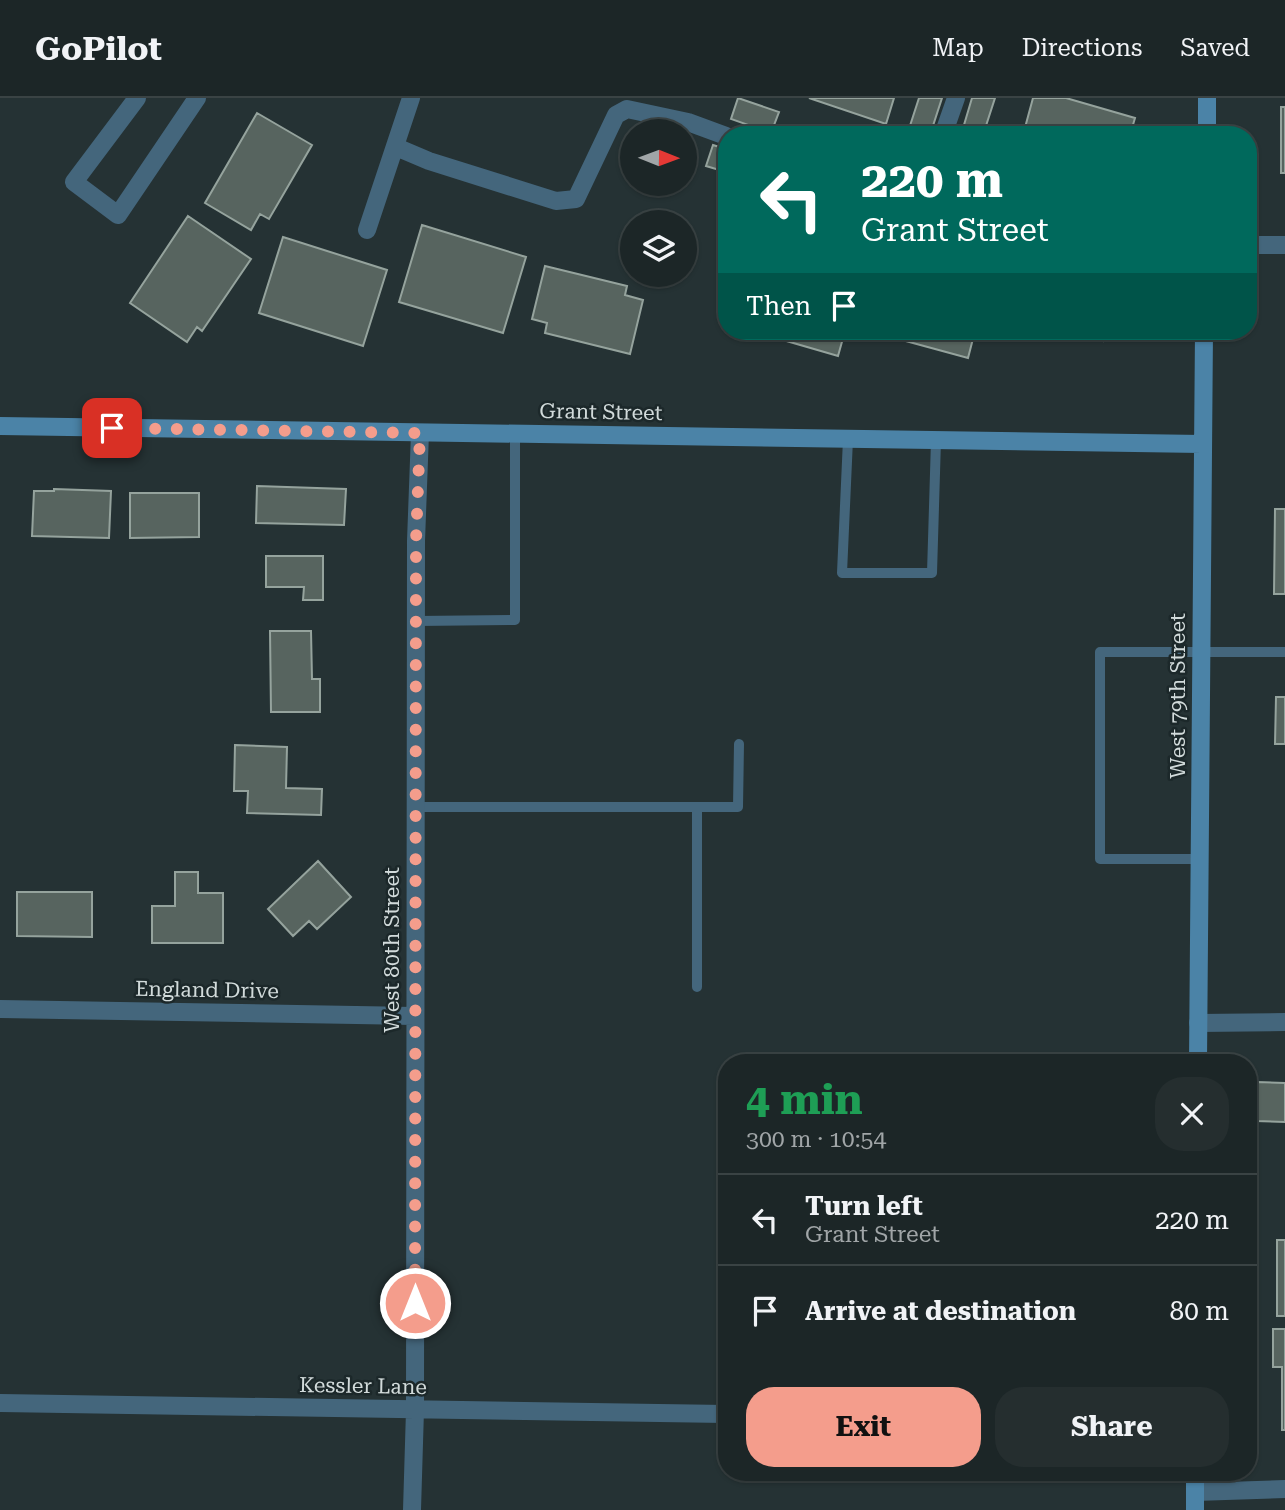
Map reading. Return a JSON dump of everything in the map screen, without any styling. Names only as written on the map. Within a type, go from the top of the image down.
[{"type":"street","points":[[137,98],[74,182],[118,215],[197,98]]},
{"type":"street","points":[[367,230],[411,98]]},
{"type":"street","points":[[946,126],[956,98]]},
{"type":"street","points":[[1207,98],[1207,126]]},
{"type":"street","points":[[396,146],[429,161],[556,201],[569,201],[576,199],[615,115],[627,109],[688,122],[718,133]]},
{"type":"street","points":[[1257,245],[1285,245]]},
{"type":"street","name":"West 79th Street","points":[[1198,1054],[1203,340]]},
{"type":"street","name":"Grant Street","points":[[0,426],[1202,444]]},
{"type":"street","name":"West 80th Street","points":[[412,1510],[415,1410],[416,621],[420,433]]},
{"type":"street","name":"England Drive","points":[[0,1009],[414,1016]]},
{"type":"street","points":[[1198,1023],[1285,1022]]},
{"type":"street","name":"Kessler Lane","points":[[0,1404],[718,1414]]},
{"type":"street","points":[[1195,1481],[1195,1501],[1285,1489]]},
{"type":"lane","points":[[416,621],[515,620],[515,434]]},
{"type":"lane","points":[[848,439],[842,573],[932,573],[936,440]]},
{"type":"lane","points":[[1199,859],[1100,859],[1100,652],[1285,652]]},
{"type":"lane","points":[[415,807],[738,807],[740,744]]},
{"type":"lane","points":[[697,807],[697,988]]},
{"type":"building","points":[[738,98],[779,112],[774,126],[751,126],[731,119]]},
{"type":"building","points":[[809,98],[894,98],[886,124]]},
{"type":"building","points":[[919,98],[942,98],[933,126],[910,126]]},
{"type":"building","points":[[972,98],[995,98],[986,126],[964,126]]},
{"type":"building","points":[[1033,98],[1066,98],[1135,118],[1133,126],[1025,126]]},
{"type":"building","points":[[1281,107],[1285,107],[1285,173],[1281,173]]},
{"type":"building","points":[[257,113],[312,145],[269,219],[260,214],[251,230],[205,203]]},
{"type":"building","points":[[713,145],[718,147],[718,170],[706,166]]},
{"type":"building","points":[[188,216],[251,259],[202,331],[197,327],[187,342],[130,303]]},
{"type":"building","points":[[422,225],[526,257],[503,333],[399,302]]},
{"type":"building","points":[[283,237],[387,270],[363,346],[259,313]]},
{"type":"building","points":[[545,266],[620,284],[620,287],[627,287],[625,295],[643,300],[630,354],[545,333],[547,323],[532,319]]},
{"type":"building","points":[[783,340],[842,340],[838,356]]},
{"type":"building","points":[[902,340],[973,340],[968,358]]},
{"type":"building","points":[[257,486],[346,489],[344,525],[256,523]]},
{"type":"building","points":[[34,491],[111,491],[109,538],[32,536]]},
{"type":"building","points":[[130,493],[199,493],[199,537],[130,538]]},
{"type":"building","points":[[1275,509],[1285,509],[1285,594],[1274,594]]},
{"type":"building","points":[[266,556],[323,556],[323,600],[303,600],[304,587],[266,587]]},
{"type":"building","points":[[270,631],[311,631],[312,679],[320,679],[320,712],[271,712]]},
{"type":"building","points":[[1276,697],[1285,697],[1285,744],[1275,744]]},
{"type":"building","points":[[235,745],[287,747],[286,788],[322,789],[321,815],[247,813],[248,791],[234,791]]},
{"type":"building","points":[[318,861],[351,897],[317,929],[309,921],[293,936],[268,909]]},
{"type":"building","points":[[175,872],[198,872],[198,893],[223,893],[223,943],[152,943],[152,906],[175,906]]},
{"type":"building","points":[[17,892],[92,892],[92,937],[17,936]]},
{"type":"building","points":[[1257,1082],[1285,1083],[1285,1122],[1257,1121]]},
{"type":"building","points":[[1277,1240],[1285,1240],[1285,1316],[1277,1316]]},
{"type":"building","points":[[1273,1329],[1285,1329],[1285,1430],[1282,1430],[1282,1367],[1273,1367]]},
{"type":"route","points":[[112,428],[420,433],[416,541],[415,1303]]}]
